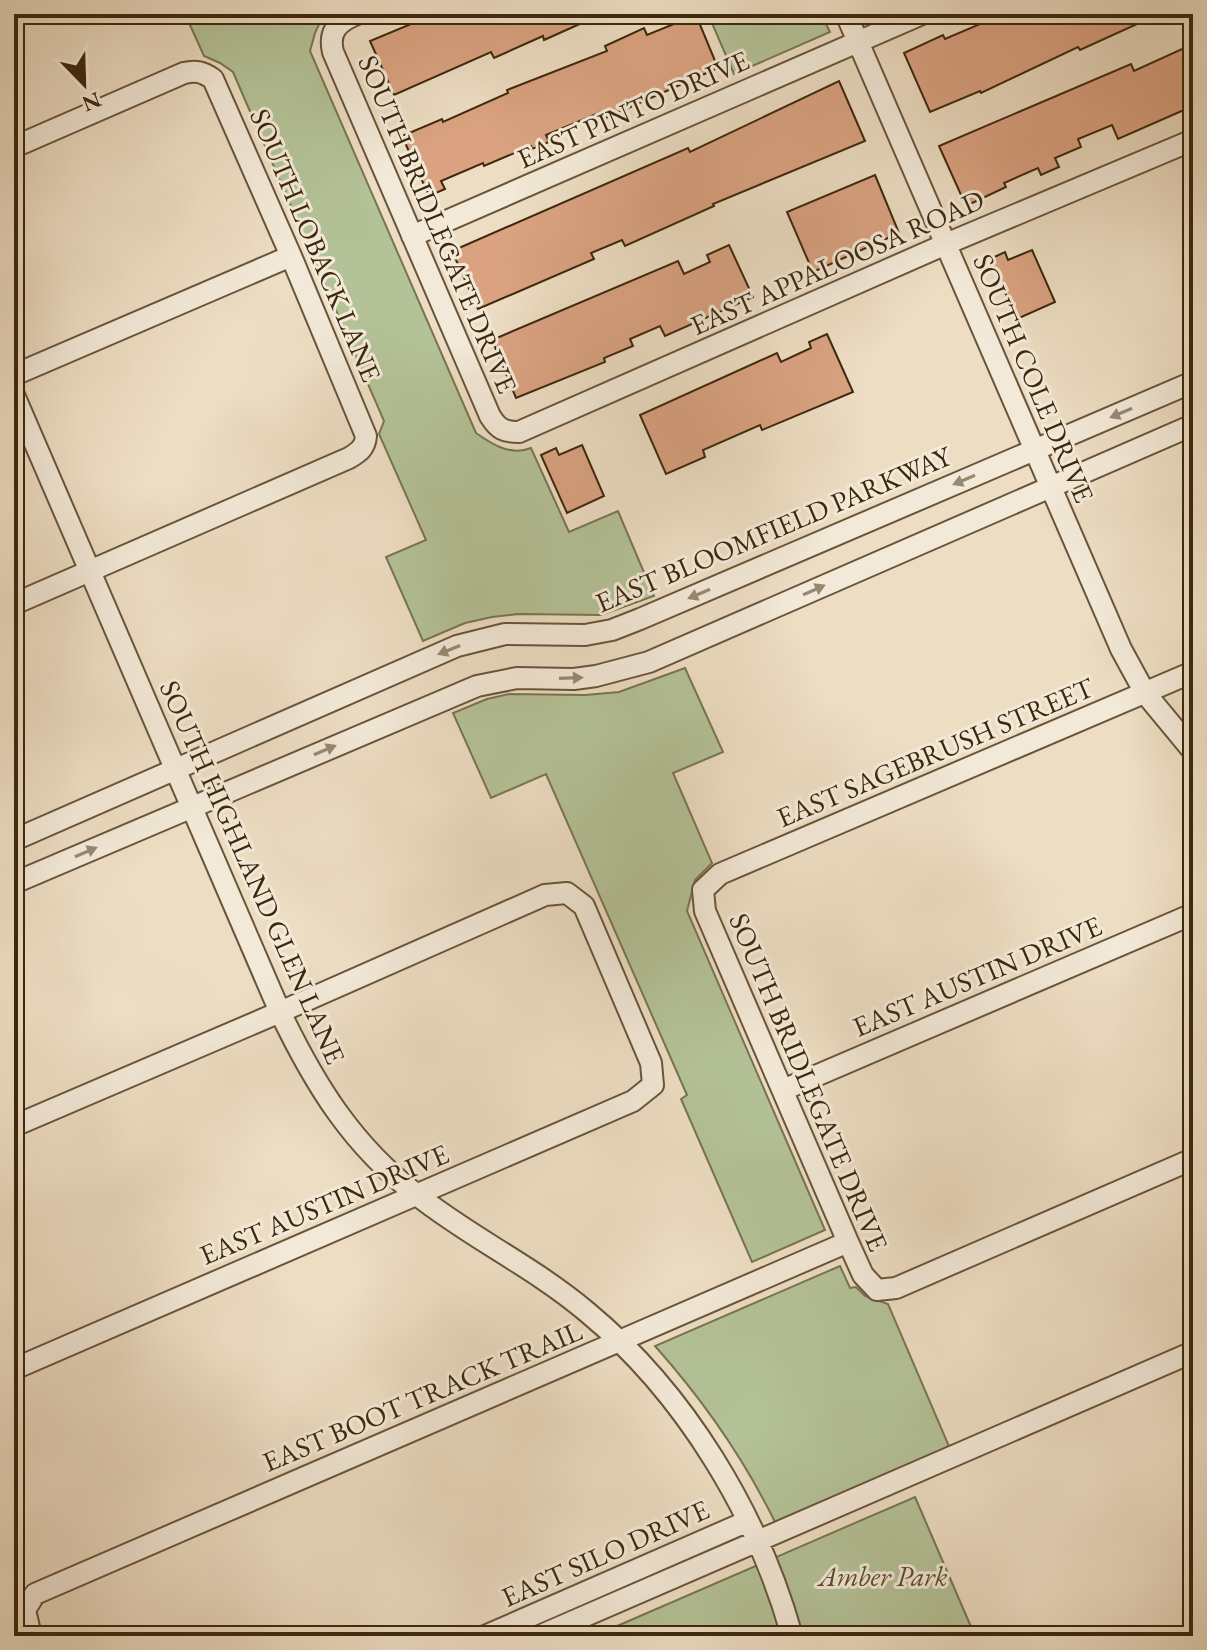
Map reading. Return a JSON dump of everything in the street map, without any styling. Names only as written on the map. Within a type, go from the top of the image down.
[{"type":"street","name":"SOUTH BRIDLEGATE DRIVE","points":[[357,14],[335,26],[331,34],[333,52],[490,416],[504,431]]},
{"type":"street","name":"SOUTH COLE DRIVE","points":[[846,14],[1121,649],[1145,693],[1193,751]]},
{"type":"street","name":"EAST PINTO DRIVE","points":[[412,236],[922,14]]},
{"type":"street","name":"SOUTH LOBACK LANE","points":[[14,147],[184,73],[205,73],[217,87],[365,426],[366,443],[349,458],[90,571]]},
{"type":"street","name":"EAST APPALOOSA ROAD","points":[[504,431],[519,432],[946,244],[1193,140]]},
{"type":"street","points":[[14,375],[291,256]]},
{"type":"street","name":"EAST BLOOMFIELD PARKWAY","points":[[14,840],[457,646],[505,634],[585,635],[626,624],[1193,382]]},
{"type":"street","name":"SOUTH HIGHLAND GLEN LANE","points":[[14,395],[305,1064],[338,1116],[380,1162],[416,1195],[538,1274],[588,1313],[618,1341],[679,1410],[709,1453],[748,1521],[792,1636]]},
{"type":"street","points":[[14,883],[477,686],[517,678],[574,679],[624,671],[649,662],[1193,425]]},
{"type":"street","points":[[14,604],[90,571]]},
{"type":"street","name":"EAST SAGEBRUSH STREET","points":[[703,890],[720,874],[1193,672]]},
{"type":"street","name":"SOUTH BRIDLEGATE DRIVE","points":[[703,890],[705,911],[848,1242],[863,1275],[877,1290],[896,1288],[1193,1159]]},
{"type":"street","name":"EAST AUSTIN DRIVE","points":[[14,1369],[633,1101],[653,1085],[651,1063],[584,906],[567,893],[545,895],[280,1012]]},
{"type":"street","name":"EAST AUSTIN DRIVE","points":[[783,1090],[1193,914]]},
{"type":"street","points":[[14,1126],[280,1012]]},
{"type":"street","name":"EAST BOOT TRACK TRAIL","points":[[31,1636],[25,1610],[35,1594],[848,1242]]},
{"type":"street","points":[[539,1636],[1193,1352]]},
{"type":"street","name":"EAST SILO DRIVE","points":[[485,1636],[748,1521]]},
{"type":"green space","points":[[185,14],[324,14],[310,51],[476,433],[509,450],[531,448],[569,532],[618,511],[654,596],[601,615],[518,614],[492,617],[465,623],[423,641],[386,557],[426,540],[379,434],[384,421],[233,72],[204,56]]},
{"type":"green space","points":[[708,14],[821,14],[830,32],[734,74]]},
{"type":"green space","points":[[685,668],[723,752],[673,773],[712,863],[695,880],[687,911],[825,1230],[752,1262],[681,1099],[687,1095],[546,774],[491,798],[453,713],[509,694],[619,692]]},
{"type":"green space","points":[[840,1266],[850,1288],[856,1287],[865,1296],[888,1304],[951,1451],[777,1526],[722,1432],[655,1346]]},
{"type":"green space","name":"Amber Park","points":[[915,1497],[975,1636],[594,1636]]},
{"type":"building","points":[[435,14],[602,14],[494,58],[491,52],[394,95],[370,41]]},
{"type":"building","points":[[1015,14],[1159,14],[1080,50],[1078,47],[981,93],[930,112],[904,53],[943,35],[945,39],[994,18],[996,23]]},
{"type":"building","points":[[696,15],[718,68],[604,119],[601,112],[546,135],[549,142],[532,149],[531,146],[441,181],[445,189],[429,196],[402,136],[442,119],[443,122],[508,93],[507,90],[607,51],[605,46],[644,28],[647,35]]},
{"type":"building","points":[[1182,49],[1193,73],[1193,106],[1118,139],[1112,125],[1078,139],[1081,147],[1055,158],[1059,167],[1041,175],[1038,168],[1004,183],[1006,187],[966,206],[939,146],[1131,64],[1134,71]]},
{"type":"building","points":[[839,81],[865,141],[713,204],[625,246],[622,240],[591,253],[594,259],[478,309],[452,251],[688,148],[690,152]]},
{"type":"building","points":[[875,175],[899,233],[813,272],[787,212]]},
{"type":"building","points":[[729,245],[753,297],[665,336],[660,326],[630,339],[633,346],[604,358],[605,362],[516,398],[492,340],[678,261],[684,274],[710,262],[707,255]]},
{"type":"building","points":[[1032,250],[1055,302],[1017,319],[990,259],[1005,252],[1008,260]]},
{"type":"building","points":[[827,334],[853,392],[762,430],[760,425],[703,450],[705,457],[666,474],[640,415],[777,353],[781,362],[811,348],[809,342]]},
{"type":"building","points":[[582,445],[604,496],[567,513],[541,455],[556,448],[559,455]]}]
